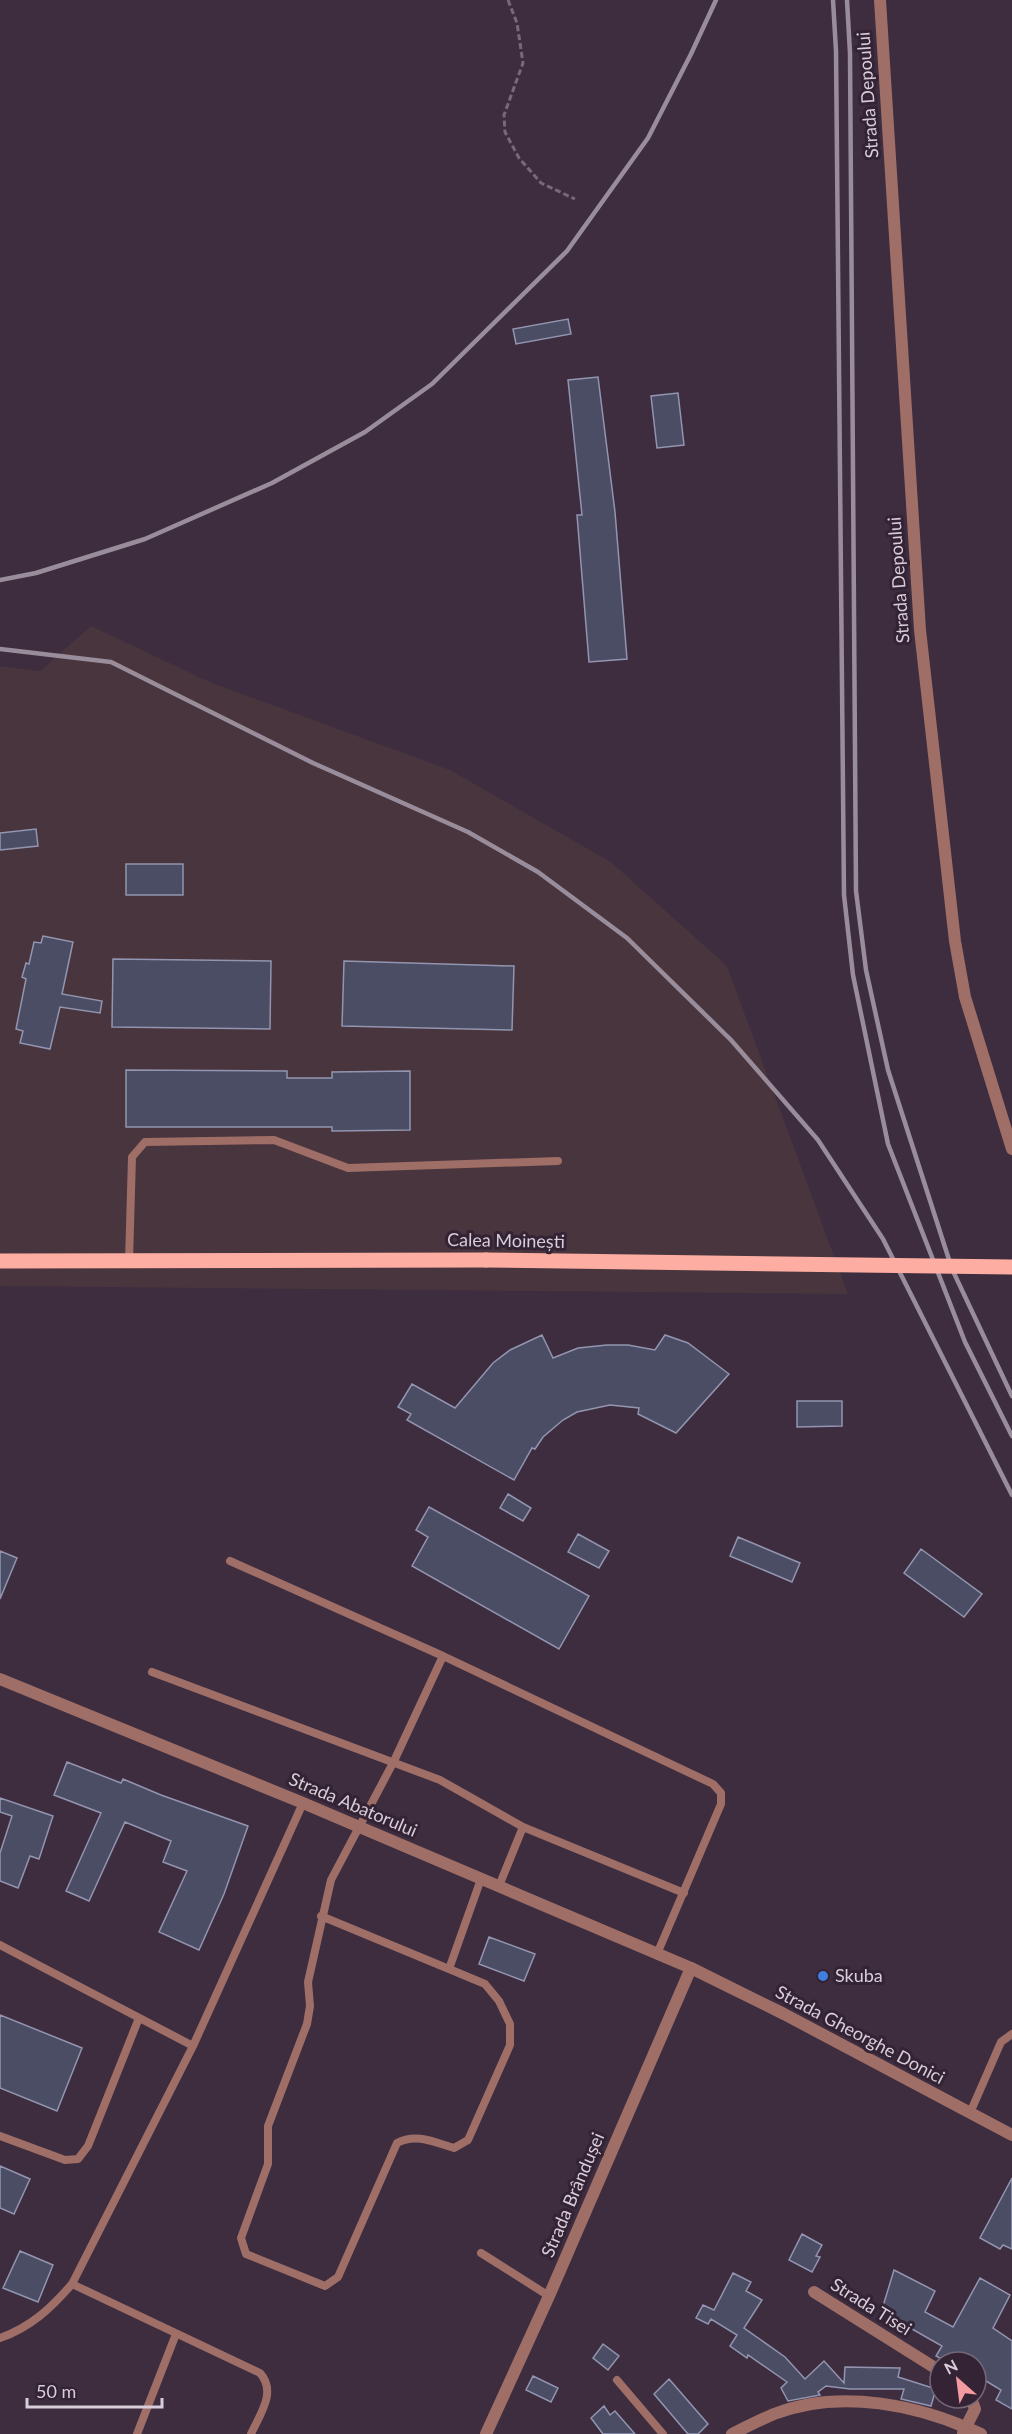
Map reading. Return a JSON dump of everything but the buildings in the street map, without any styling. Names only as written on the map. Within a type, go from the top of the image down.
[{"type":"main road","name":"Calea Moinești","points":[[0,1261],[486,1260],[1012,1267]]},
{"type":"street","name":"Strada Depoului","points":[[880,0],[920,630],[955,941],[965,997],[1012,1149]]},
{"type":"street","name":"Strada Abatorului","points":[[0,1679],[303,1803],[691,1968]]},
{"type":"street","name":"Strada Gheorghe Donici","points":[[691,1968],[784,2014],[1012,2135]]},
{"type":"street","name":"Strada Brândușei","points":[[486,2434],[549,2296],[691,1968]]},
{"type":"street","name":"Strada Tisei","points":[[814,2292],[928,2363]]},
{"type":"street","points":[[732,2434],[776,2413],[823,2403],[877,2402],[927,2414],[964,2430],[981,2434]]},
{"type":"street","points":[[964,2430],[974,2410]]},
{"type":"lane","points":[[129,1261],[132,1157],[145,1142],[274,1140],[348,1168],[558,1161]]},
{"type":"lane","points":[[230,1561],[443,1656],[713,1784],[722,1793],[721,1804],[657,1954]]},
{"type":"lane","points":[[321,1916],[484,1984],[499,2001],[510,2024],[510,2045],[468,2140],[454,2148],[416,2137],[397,2143],[338,2277],[325,2286],[246,2254],[241,2238],[268,2163],[268,2126],[307,2024],[310,2006],[308,1983],[321,1916],[331,1880],[394,1761],[443,1656]]},
{"type":"lane","points":[[152,1672],[394,1761],[451,1786],[523,1827],[684,1893]]},
{"type":"lane","points":[[0,2338],[22,2330],[40,2317],[72,2284],[193,2046],[303,1803]]},
{"type":"lane","points":[[499,1887],[523,1827]]},
{"type":"lane","points":[[449,1969],[482,1879]]},
{"type":"lane","points":[[0,1945],[193,2046]]},
{"type":"lane","points":[[0,2136],[65,2160],[78,2159],[88,2145],[139,2018]]},
{"type":"lane","points":[[970,2113],[1001,2042],[1012,2034]]},
{"type":"lane","points":[[482,2253],[549,2296]]},
{"type":"lane","points":[[72,2284],[260,2373],[267,2382],[269,2393],[251,2434]]},
{"type":"lane","points":[[137,2434],[176,2334]]},
{"type":"lane","points":[[617,2380],[663,2434]]},
{"type":"path","points":[[508,0],[517,23],[523,63],[504,115],[505,132],[519,158],[541,183],[575,199]]},
{"type":"shaded area","points":[[91,626],[212,683],[450,770],[611,862],[727,966],[848,1294],[0,1286],[0,666],[40,671]]},
{"type":"railway","points":[[0,580],[36,573],[145,539],[272,483],[365,432],[432,384],[567,251],[648,138],[716,0]]},
{"type":"railway","points":[[833,0],[836,51],[844,895],[853,975],[888,1144],[965,1342],[1012,1436]]},
{"type":"railway","points":[[847,0],[850,53],[856,891],[866,970],[888,1070],[952,1269],[1012,1396]]},
{"type":"railway","points":[[0,649],[111,662],[313,763],[468,832],[538,872],[627,938],[731,1040],[818,1140],[883,1239],[1012,1495]]},
{"type":"place","name":"Skuba","points":[[823,1976]]}]
